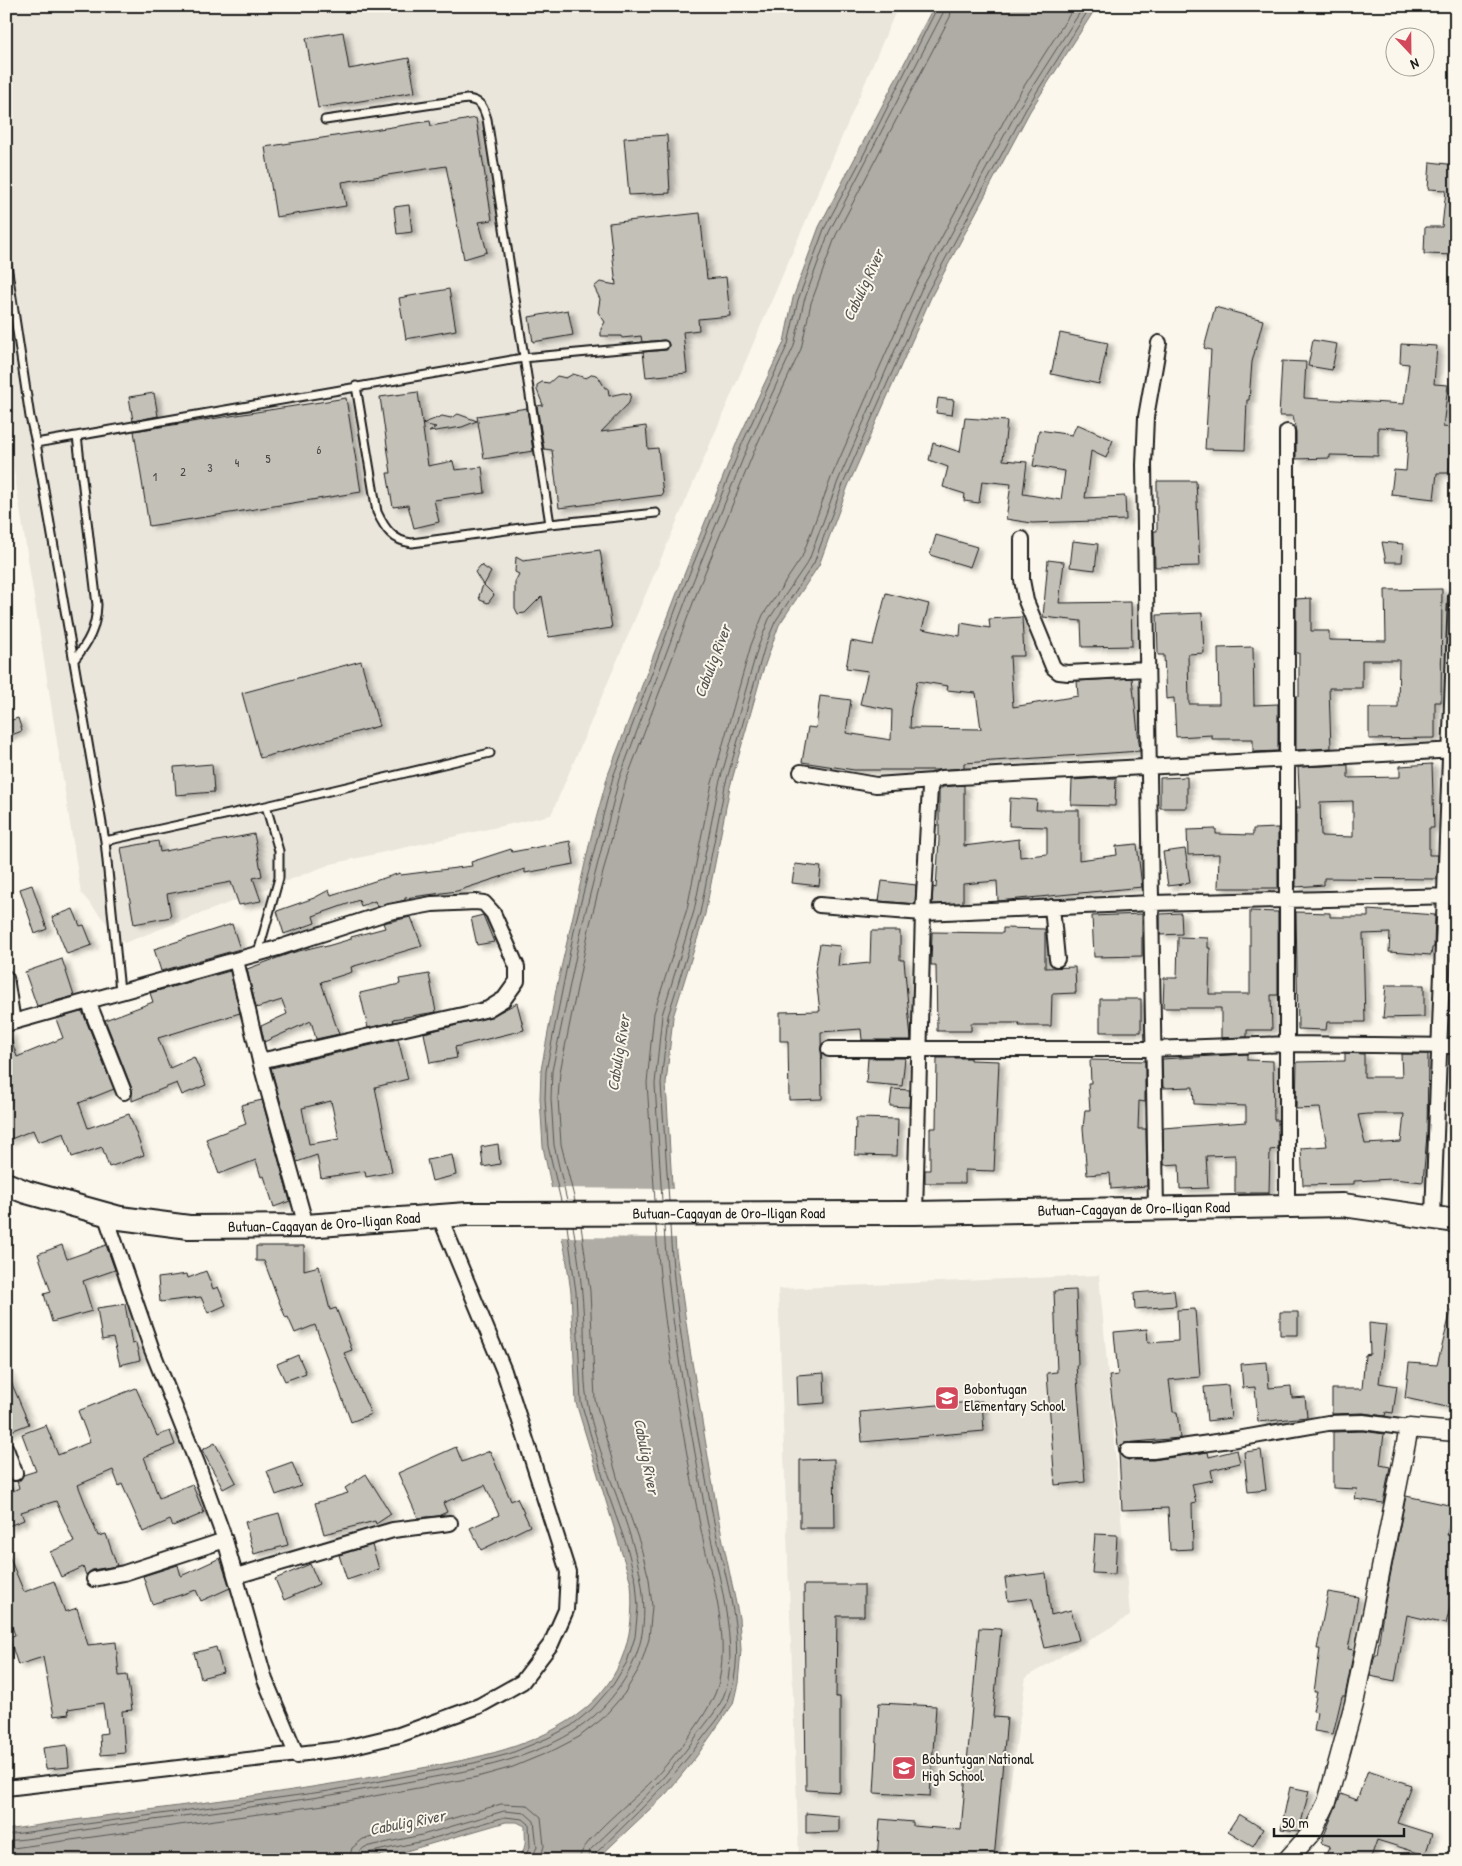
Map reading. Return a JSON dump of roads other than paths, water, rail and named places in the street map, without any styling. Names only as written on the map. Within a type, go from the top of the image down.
[{"type":"highway","name":"Butuan-Cagayan de Oro-Iligan Road","points":[[6,1184],[26,1192],[105,1214],[189,1227],[306,1226],[467,1214],[915,1213],[1343,1205],[1434,1216],[1456,1221]]},
{"type":"street","points":[[1156,1209],[1152,1049],[1150,767],[1146,670],[1146,417],[1159,343]]},
{"type":"street","points":[[1287,432],[1287,1206]]},
{"type":"street","points":[[1022,539],[1022,580],[1026,601],[1053,666],[1059,672],[1068,673],[1146,670]]},
{"type":"street","points":[[1434,1216],[1439,1046],[1450,897],[1456,596]]},
{"type":"street","points":[[801,772],[876,785],[933,782],[941,778],[1452,750]]},
{"type":"street","points":[[915,1213],[924,912],[930,788],[933,782]]},
{"type":"street","points":[[819,905],[924,912],[1152,903],[1450,897]]},
{"type":"street","points":[[6,978],[10,1023],[236,960],[389,912],[432,904],[476,902],[484,904],[493,913],[517,967],[517,980],[513,989],[504,999],[488,1009],[260,1061]]},
{"type":"street","points":[[1052,907],[1057,959]]},
{"type":"street","points":[[236,960],[260,1061],[306,1226]]},
{"type":"street","points":[[88,1001],[124,1092]]},
{"type":"street","points":[[829,1048],[1152,1049],[1288,1044],[1456,1046]]},
{"type":"street","points":[[105,1214],[152,1350],[225,1540],[265,1680],[297,1756]]},
{"type":"street","points":[[6,1788],[297,1756],[340,1749],[399,1736],[478,1706],[522,1682],[528,1675],[551,1644],[566,1610],[568,1572],[504,1371],[439,1216]]},
{"type":"street","points":[[1128,1451],[1153,1451],[1328,1423],[1362,1422],[1456,1432]]},
{"type":"street","points":[[1287,1860],[1313,1831],[1327,1802],[1354,1704],[1409,1428]]},
{"type":"street","points":[[6,1449],[15,1473]]},
{"type":"street","points":[[236,1576],[393,1530],[450,1523]]},
{"type":"street","points":[[94,1579],[124,1573],[225,1540]]},
{"type":"lane","points":[[325,120],[467,99],[481,102],[487,119],[550,524]]},
{"type":"lane","points":[[6,258],[105,841],[120,991]]},
{"type":"lane","points":[[36,443],[523,358],[664,344]]},
{"type":"lane","points":[[356,386],[377,512],[382,524],[393,536],[403,542],[412,543],[550,524],[656,513]]},
{"type":"lane","points":[[74,660],[88,644],[96,624],[97,605],[77,436]]},
{"type":"lane","points":[[105,841],[266,806],[490,753]]},
{"type":"lane","points":[[258,953],[279,878],[278,850],[266,806]]},
{"type":"water","name":"Cabulig River","points":[[934,6],[1097,6],[1030,111],[932,295],[848,486],[819,565],[779,625],[761,676],[730,787],[705,914],[673,1017],[666,1084],[676,1252],[690,1350],[719,1522],[739,1618],[741,1650],[738,1683],[733,1704],[696,1757],[666,1794],[596,1860],[514,1860],[524,1849],[525,1826],[517,1822],[506,1822],[403,1852],[353,1860],[6,1860],[6,1830],[347,1782],[484,1755],[527,1742],[567,1722],[585,1709],[600,1695],[620,1662],[627,1644],[630,1625],[631,1583],[576,1403],[571,1292],[566,1256],[543,1147],[540,1098],[541,1070],[556,990],[591,837],[608,775],[682,580],[737,442],[784,342],[793,298],[819,227]]},
{"type":"place","name":"Bobontugan Elementary School","points":[[947,1398]]},
{"type":"place","name":"Bobuntugan National High School","points":[[904,1768]]}]
